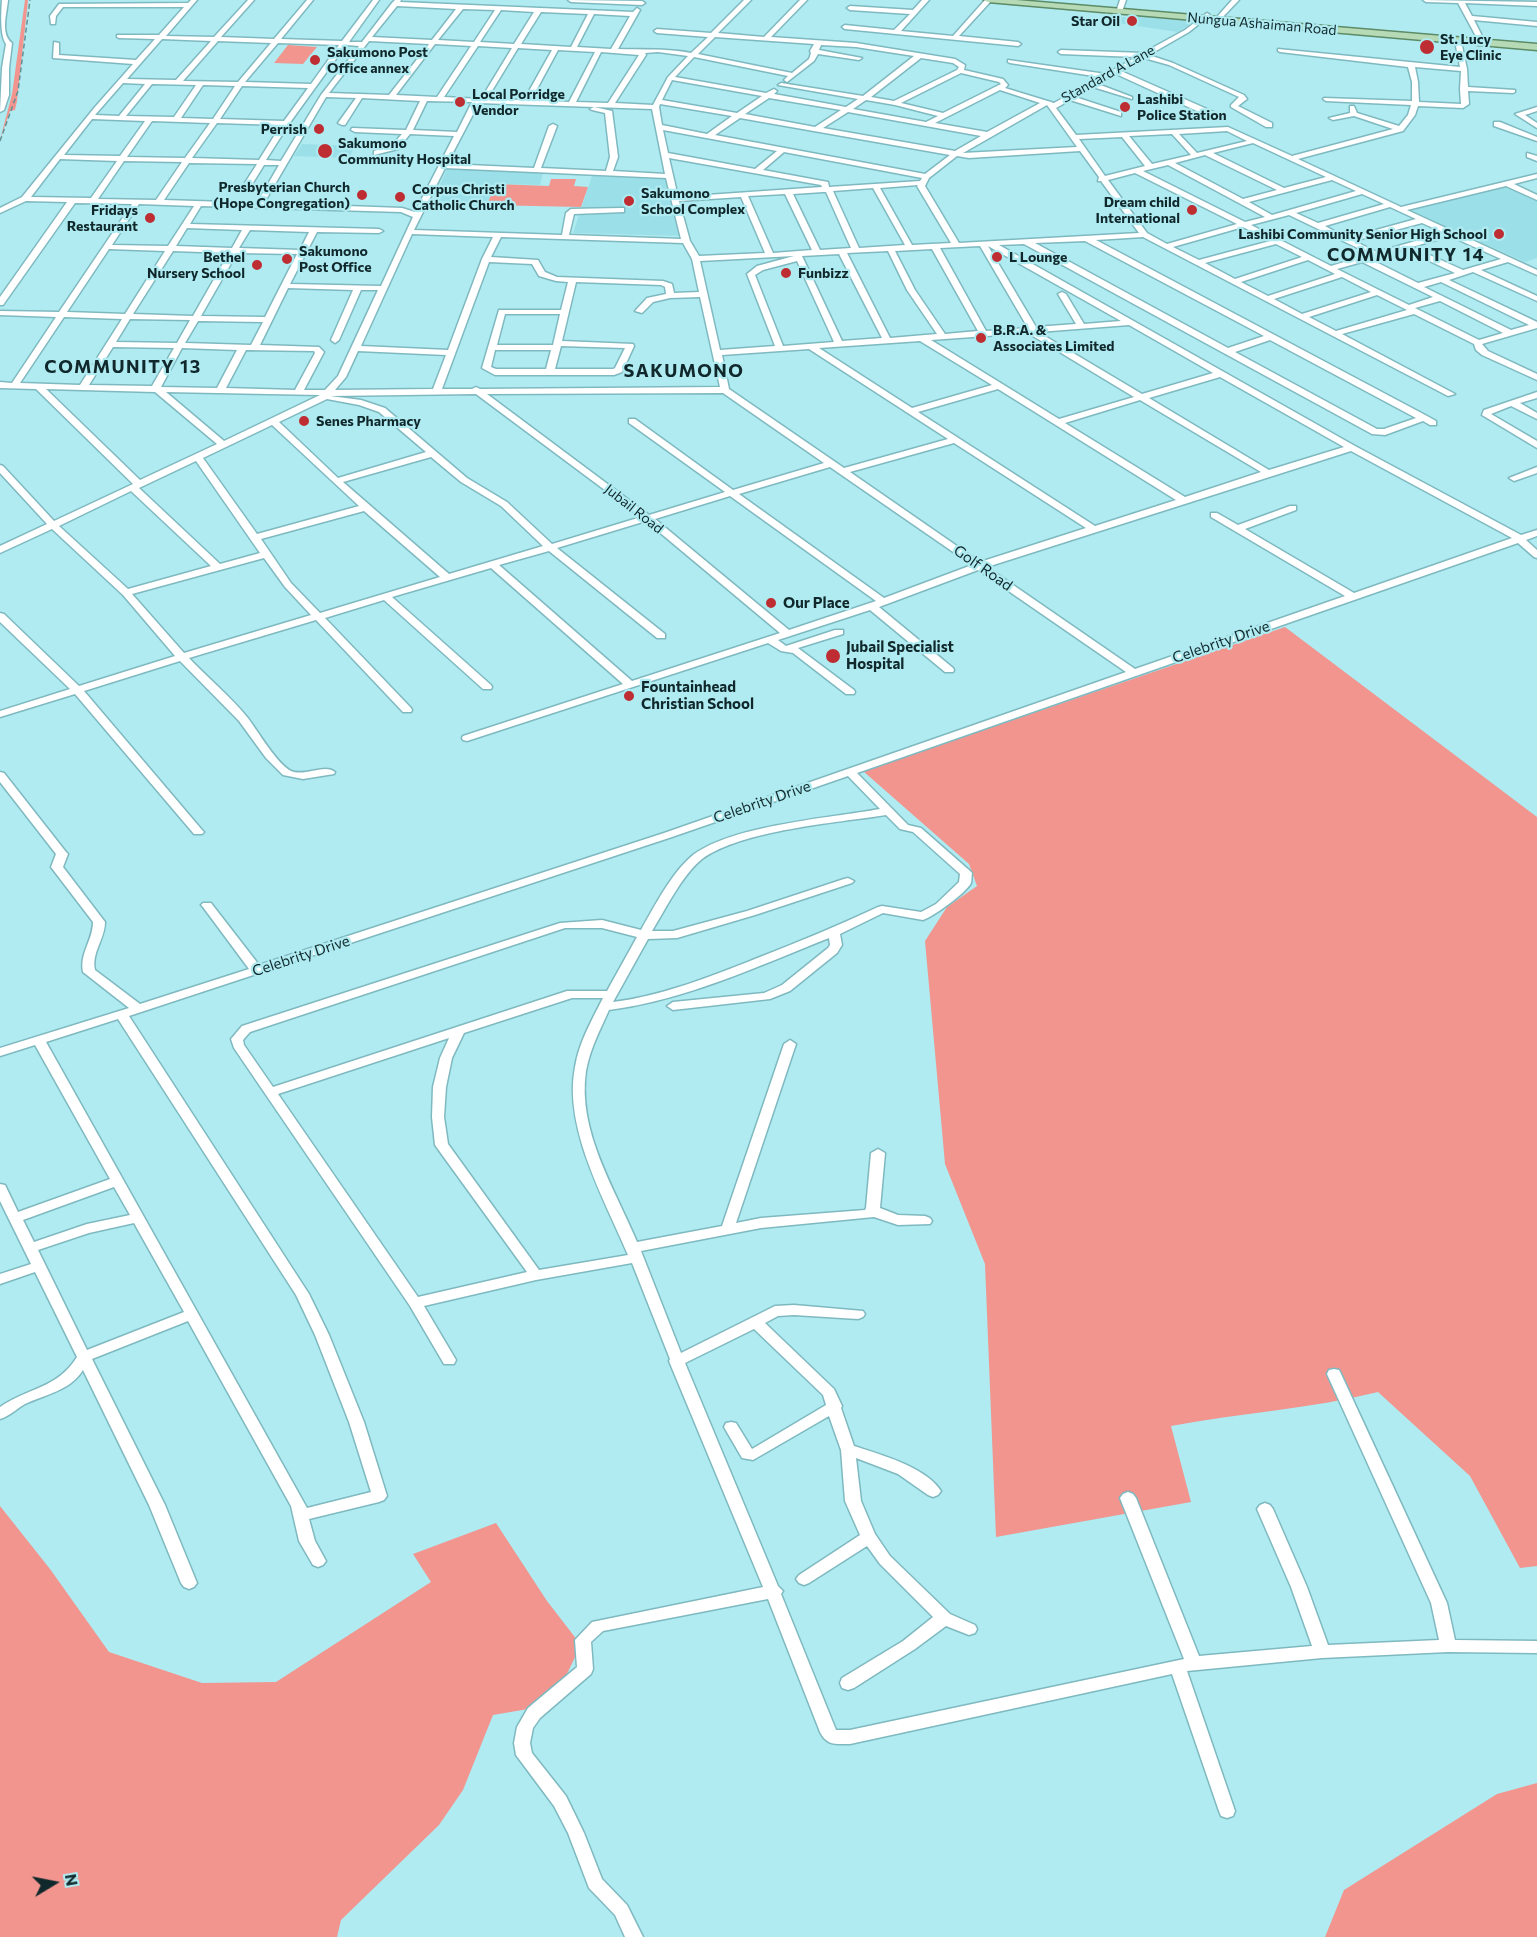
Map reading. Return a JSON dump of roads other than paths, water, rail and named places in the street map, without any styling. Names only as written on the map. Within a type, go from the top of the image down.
[{"type":"main road","name":"Nungua Ashaiman Road","points":[[989,0],[1121,7]]},
{"type":"main road","name":"Nungua Ashaiman Road","points":[[1022,0],[1121,7],[1206,17],[1537,46]]},
{"type":"main road","name":"Nungua Ashaiman Road","points":[[1218,18],[1458,41],[1537,46]]},
{"type":"street","points":[[0,110],[5,101],[7,85],[4,75],[9,43],[2,41],[5,0]]},
{"type":"street","points":[[178,82],[251,0]]},
{"type":"street","points":[[159,203],[240,84],[310,0]]},
{"type":"street","points":[[245,189],[286,123],[376,0]]},
{"type":"street","points":[[475,8],[482,0]]},
{"type":"street","points":[[516,10],[522,0]]},
{"type":"street","points":[[553,12],[560,0]]},
{"type":"street","points":[[571,0],[644,2]]},
{"type":"street","points":[[329,396],[476,390],[725,390],[696,259],[686,241],[669,176],[656,104],[670,78],[694,57],[748,0]]},
{"type":"street","points":[[766,38],[804,0]]},
{"type":"street","points":[[897,32],[926,0]]},
{"type":"street","points":[[955,37],[989,0]]},
{"type":"street","points":[[1218,18],[1236,0]]},
{"type":"street","points":[[1426,0],[1537,4]]},
{"type":"street","points":[[259,205],[324,95],[396,1],[460,8],[633,14]]},
{"type":"street","points":[[1461,1],[1480,40]]},
{"type":"street","points":[[53,23],[53,16],[61,5],[102,2],[191,2]]},
{"type":"street","points":[[0,212],[25,199],[120,81],[191,2]]},
{"type":"street","points":[[614,50],[633,14],[644,2]]},
{"type":"street","points":[[390,98],[460,8]]},
{"type":"street","points":[[850,8],[916,12]]},
{"type":"street","points":[[439,100],[498,10]]},
{"type":"street","points":[[0,550],[222,444],[326,406],[459,134],[538,12]]},
{"type":"street","points":[[573,49],[591,14]]},
{"type":"street","name":"Standard A Lane","points":[[1144,235],[1101,179],[1050,104],[1069,97],[1116,71],[1206,17]]},
{"type":"street","points":[[1470,18],[1537,24]]},
{"type":"street","points":[[845,27],[1018,44]]},
{"type":"street","points":[[657,31],[856,45],[962,63],[960,71]]},
{"type":"street","points":[[119,36],[217,37],[345,43],[364,41],[433,43],[640,52],[666,50],[794,75]]},
{"type":"street","points":[[1326,99],[1463,105],[1465,104],[1464,69],[1458,41]]},
{"type":"street","points":[[56,42],[55,57],[137,62]]},
{"type":"street","points":[[710,135],[771,94],[812,60],[813,51],[818,43]]},
{"type":"street","points":[[526,103],[556,48]]},
{"type":"street","points":[[571,104],[599,50]]},
{"type":"street","points":[[1280,50],[1464,69]]},
{"type":"street","points":[[813,51],[859,58]]},
{"type":"street","points":[[610,105],[643,55],[640,52]]},
{"type":"street","points":[[1061,52],[1142,56],[1171,64],[1242,96],[1244,99],[1233,105],[1269,125]]},
{"type":"street","points":[[818,128],[845,108],[865,98],[920,55]]},
{"type":"street","points":[[1010,61],[1106,76]]},
{"type":"street","points":[[1293,158],[1400,129],[1410,120],[1415,102],[1417,85],[1411,65]]},
{"type":"street","points":[[895,103],[960,71],[1005,82],[999,88],[927,123]]},
{"type":"street","points":[[1116,71],[1213,115]]},
{"type":"street","points":[[670,78],[771,94],[990,135]]},
{"type":"street","points":[[120,81],[312,86]]},
{"type":"street","points":[[121,118],[151,81]]},
{"type":"street","points":[[176,120],[202,82]]},
{"type":"street","points":[[1091,84],[1130,98]]},
{"type":"street","points":[[781,85],[895,103],[943,115]]},
{"type":"street","points":[[999,88],[1050,104]]},
{"type":"street","points":[[1463,89],[1513,91]]},
{"type":"street","points":[[324,95],[526,103],[656,104],[742,115],[954,154],[1002,154],[1081,149]]},
{"type":"street","points":[[342,123],[360,97]]},
{"type":"street","points":[[1069,97],[1118,114]]},
{"type":"street","points":[[377,153],[395,147],[408,132],[424,99]]},
{"type":"street","points":[[1350,100],[1354,114]]},
{"type":"street","points":[[587,104],[586,109],[608,111],[614,157],[609,173]]},
{"type":"street","points":[[675,199],[828,191],[876,187],[923,179],[954,154],[1050,104]]},
{"type":"street","points":[[1537,109],[1519,114],[1537,126]]},
{"type":"street","points":[[1333,118],[1354,114],[1400,129]]},
{"type":"street","points":[[90,117],[286,123]]},
{"type":"street","points":[[92,202],[150,119]]},
{"type":"street","points":[[1497,124],[1537,139]]},
{"type":"street","points":[[537,170],[554,126]]},
{"type":"street","points":[[660,127],[783,148],[923,179]]},
{"type":"street","points":[[1072,137],[1225,128],[1537,273]]},
{"type":"street","points":[[355,130],[459,134]]},
{"type":"street","points":[[1173,131],[1195,155]]},
{"type":"street","points":[[1124,134],[1150,167]]},
{"type":"street","points":[[1101,179],[1254,141]]},
{"type":"street","points":[[757,171],[783,148]]},
{"type":"street","points":[[1206,153],[1284,191]]},
{"type":"street","points":[[1002,154],[1009,165]]},
{"type":"street","points":[[666,155],[825,184],[856,250]]},
{"type":"street","points":[[59,157],[284,163]]},
{"type":"street","points":[[1168,162],[1271,217]]},
{"type":"street","points":[[443,166],[669,176]]},
{"type":"street","points":[[1137,171],[1478,343],[1536,325]]},
{"type":"street","points":[[1400,209],[1537,176]]},
{"type":"street","points":[[1241,201],[1332,178]]},
{"type":"street","points":[[923,179],[931,200],[930,204],[955,243]]},
{"type":"street","points":[[1507,183],[1537,198]]},
{"type":"street","points":[[876,187],[909,246]]},
{"type":"street","points":[[788,192],[817,252]]},
{"type":"street","points":[[1164,246],[1362,192]]},
{"type":"street","points":[[744,195],[770,255]]},
{"type":"street","points":[[25,199],[402,210],[417,216]]},
{"type":"street","points":[[0,303],[72,201]]},
{"type":"street","points":[[14,386],[136,203]]},
{"type":"street","points":[[83,387],[198,205]]},
{"type":"street","points":[[1318,226],[1390,205]]},
{"type":"street","points":[[565,237],[570,213],[574,211],[621,210]]},
{"type":"street","points":[[1289,212],[1377,255]]},
{"type":"street","points":[[1347,240],[1423,220]]},
{"type":"street","points":[[184,226],[379,231]]},
{"type":"street","points":[[156,389],[247,228]]},
{"type":"street","points":[[254,348],[314,229]]},
{"type":"street","points":[[412,232],[686,241]]},
{"type":"street","points":[[1329,269],[1451,233]]},
{"type":"street","points":[[437,391],[486,259],[498,235]]},
{"type":"street","points":[[780,348],[751,274],[760,268],[798,256],[817,252],[955,243],[1144,235],[1338,333],[1451,394]]},
{"type":"street","points":[[1026,241],[1375,432],[1385,432],[1429,420],[1084,238]]},
{"type":"street","points":[[1197,263],[1275,242]]},
{"type":"street","points":[[986,243],[1352,448],[1519,538],[1537,555]]},
{"type":"street","points":[[986,243],[1032,330],[1268,473]]},
{"type":"street","points":[[934,245],[984,334]]},
{"type":"street","points":[[1406,247],[1462,273]]},
{"type":"street","points":[[105,248],[302,252]]},
{"type":"street","points":[[890,248],[911,290],[943,336]]},
{"type":"street","points":[[842,251],[887,340]]},
{"type":"street","points":[[696,259],[770,255],[798,256]]},
{"type":"street","points":[[798,256],[839,344]]},
{"type":"street","points":[[1236,281],[1307,258]]},
{"type":"street","points":[[486,259],[535,262],[542,274],[556,279],[663,283],[669,286],[670,296]]},
{"type":"street","points":[[1363,259],[1512,334]]},
{"type":"street","points":[[1418,286],[1507,260]]},
{"type":"street","points":[[1521,266],[1537,262]]},
{"type":"street","points":[[1473,270],[1537,299]]},
{"type":"street","points":[[1269,298],[1341,275]]},
{"type":"street","points":[[550,372],[573,279]]},
{"type":"street","points":[[1441,279],[1536,325]]},
{"type":"street","points":[[286,286],[384,288]]},
{"type":"street","points":[[335,340],[358,288]]},
{"type":"street","points":[[1303,316],[1377,293]]},
{"type":"street","points":[[1338,333],[1443,299],[1471,293]]},
{"type":"street","points":[[639,311],[650,300],[703,294]]},
{"type":"street","points":[[1062,294],[1082,327]]},
{"type":"street","points":[[492,344],[621,344],[630,346],[617,371],[489,372],[486,368],[492,344],[502,312],[566,312]]},
{"type":"street","points":[[0,313],[267,320]]},
{"type":"street","points":[[716,353],[1129,323]]},
{"type":"street","points":[[1229,351],[1270,337]]},
{"type":"street","points":[[922,338],[1185,501]]},
{"type":"street","points":[[1478,343],[1479,348],[1485,353],[1537,377]]},
{"type":"street","points":[[112,344],[319,350],[298,393]]},
{"type":"street","points":[[810,346],[1094,530]]},
{"type":"street","points":[[220,391],[243,347]]},
{"type":"street","points":[[356,348],[452,353]]},
{"type":"street","points":[[1058,422],[1220,374]]},
{"type":"street","points":[[0,386],[298,393],[329,396],[382,410],[469,483],[510,509],[550,547],[661,636]]},
{"type":"street","points":[[911,411],[999,386]]},
{"type":"street","points":[[39,387],[218,567]]},
{"type":"street","points":[[156,389],[222,444]]},
{"type":"street","name":"Jubail Road","points":[[476,390],[649,519],[787,633]]},
{"type":"street","name":"Golf Road","points":[[725,390],[1134,673]]},
{"type":"street","points":[[1537,395],[1487,412],[1486,415],[1537,445]]},
{"type":"street","points":[[1512,403],[1537,416]]},
{"type":"street","points":[[632,421],[882,601]]},
{"type":"street","points":[[275,423],[336,481],[447,578]]},
{"type":"street","points":[[843,471],[956,440]]},
{"type":"street","points":[[467,738],[872,606],[979,566],[1352,448]]},
{"type":"street","points":[[336,481],[434,453]]},
{"type":"street","points":[[198,457],[288,585],[407,710]]},
{"type":"street","points":[[0,714],[182,657],[832,463]]},
{"type":"street","points":[[0,468],[52,524],[126,593],[182,657],[243,719],[270,756],[287,774],[303,776],[330,772]]},
{"type":"street","points":[[1514,478],[1537,470]]},
{"type":"street","points":[[255,538],[367,507]]},
{"type":"street","points":[[1236,529],[1293,508]]},
{"type":"street","points":[[1214,515],[1352,596]]},
{"type":"street","name":"Celebrity Drive","points":[[0,1052],[138,1010],[657,838],[1537,533]]},
{"type":"street","points":[[126,593],[266,554]]},
{"type":"street","points":[[492,564],[629,684]]},
{"type":"street","points":[[385,596],[487,687]]},
{"type":"street","points":[[872,606],[949,670]]},
{"type":"street","points":[[0,616],[78,691],[198,832]]},
{"type":"street","points":[[785,649],[839,632]]},
{"type":"street","points":[[769,639],[785,649],[796,651],[850,692]]},
{"type":"street","points":[[271,1092],[571,994],[608,1001],[636,1003],[718,978],[834,932],[882,909],[923,916],[940,906],[965,883],[966,873],[917,830],[904,827],[849,771]]},
{"type":"street","points":[[0,775],[62,854],[56,866],[99,922],[98,935],[87,963],[89,972],[138,1010]]},
{"type":"street","points":[[888,811],[787,828],[740,840],[711,850],[696,859],[684,871],[608,1001],[582,1060],[579,1086],[581,1106],[593,1157],[676,1361],[775,1591],[832,1737],[850,1737],[1194,1663],[1322,1652],[1448,1646],[1537,1647]]},
{"type":"street","points":[[449,1360],[415,1303],[238,1045],[237,1040],[246,1029],[564,925],[602,924],[645,935],[660,936],[691,931],[849,881]]},
{"type":"street","points":[[207,905],[257,971]]},
{"type":"street","points":[[674,1006],[766,996],[786,988],[833,950],[836,945],[834,932]]},
{"type":"street","points":[[122,1015],[302,1294],[319,1325],[374,1469],[379,1496],[301,1515]]},
{"type":"street","points":[[458,1032],[446,1056],[440,1088],[438,1129],[442,1145],[536,1275]]},
{"type":"street","points":[[39,1039],[299,1506],[307,1541],[318,1561]]},
{"type":"street","points":[[728,1227],[790,1044]]},
{"type":"street","points":[[873,1210],[878,1152]]},
{"type":"street","points":[[15,1218],[117,1180]]},
{"type":"street","points":[[0,1188],[157,1505],[189,1583]]},
{"type":"street","points":[[415,1303],[634,1253],[728,1227],[860,1216],[873,1210]]},
{"type":"street","points":[[873,1210],[883,1217],[907,1222],[925,1221]]},
{"type":"street","points":[[30,1248],[87,1229],[138,1218]]},
{"type":"street","points":[[0,1279],[39,1266]]},
{"type":"street","points":[[676,1361],[720,1341],[754,1321],[785,1310],[858,1314]]},
{"type":"street","points":[[0,1414],[19,1401],[57,1386],[73,1375],[84,1357],[192,1314]]},
{"type":"street","points":[[754,1321],[819,1382],[835,1406],[848,1450],[853,1501],[869,1537],[885,1560],[944,1618],[969,1629]]},
{"type":"street","points":[[1334,1374],[1439,1603],[1448,1646]]},
{"type":"street","points":[[731,1427],[747,1454],[753,1455],[835,1406]]},
{"type":"street","points":[[848,1450],[896,1465],[913,1474],[933,1491]]},
{"type":"street","points":[[1128,1498],[1194,1663]]},
{"type":"street","points":[[1265,1509],[1299,1587],[1322,1652]]},
{"type":"street","points":[[804,1579],[869,1537]]},
{"type":"street","points":[[634,1937],[621,1910],[595,1882],[576,1833],[560,1801],[524,1755],[522,1743],[525,1727],[546,1700],[585,1669],[583,1640],[598,1626],[775,1591]]},
{"type":"street","points":[[848,1683],[909,1645],[944,1618]]},
{"type":"street","points":[[1177,1666],[1227,1811]]},
{"type":"railway","points":[[0,141],[18,91],[30,0]]},
{"type":"place","name":"Star Oil","points":[[1132,21]]},
{"type":"place","name":"St. Lucy Eye Clinic","points":[[1427,47]]},
{"type":"place","name":"Sakumono Post Office annex","points":[[315,60]]},
{"type":"place","name":"Local Porridge Vendor","points":[[460,102]]},
{"type":"place","name":"Lashibi Police Station","points":[[1125,107]]},
{"type":"place","name":"Perrish","points":[[319,129]]},
{"type":"place","name":"Sakumono Community Hospital","points":[[325,151]]},
{"type":"place","name":"Presbyterian Church (Hope Congregation)","points":[[362,195]]},
{"type":"place","name":"Corpus Christi Catholic Church","points":[[400,197]]},
{"type":"place","name":"Sakumono School Complex","points":[[629,201]]},
{"type":"place","name":"Dream child International","points":[[1192,210]]},
{"type":"place","name":"Fridays Restaurant","points":[[150,218]]},
{"type":"place","name":"Lashibi Community Senior High School","points":[[1499,234]]},
{"type":"place","name":"L Lounge","points":[[997,257]]},
{"type":"place","name":"Sakumono Post Office","points":[[287,259]]},
{"type":"place","name":"Bethel Nursery School","points":[[257,265]]},
{"type":"place","name":"Funbizz","points":[[786,273]]},
{"type":"place","name":"B.R.A. & Associates Limited","points":[[981,338]]},
{"type":"place","name":"Senes Pharmacy","points":[[304,421]]},
{"type":"place","name":"Our Place","points":[[771,603]]},
{"type":"place","name":"Jubail Specialist Hospital","points":[[833,656]]},
{"type":"place","name":"Fountainhead Christian School","points":[[629,696]]},
{"type":"district","name":"COMMUNITY 14","points":[[1406,255]]},
{"type":"district","name":"COMMUNITY 13","points":[[123,367]]},
{"type":"district","name":"SAKUMONO","points":[[684,371]]}]
